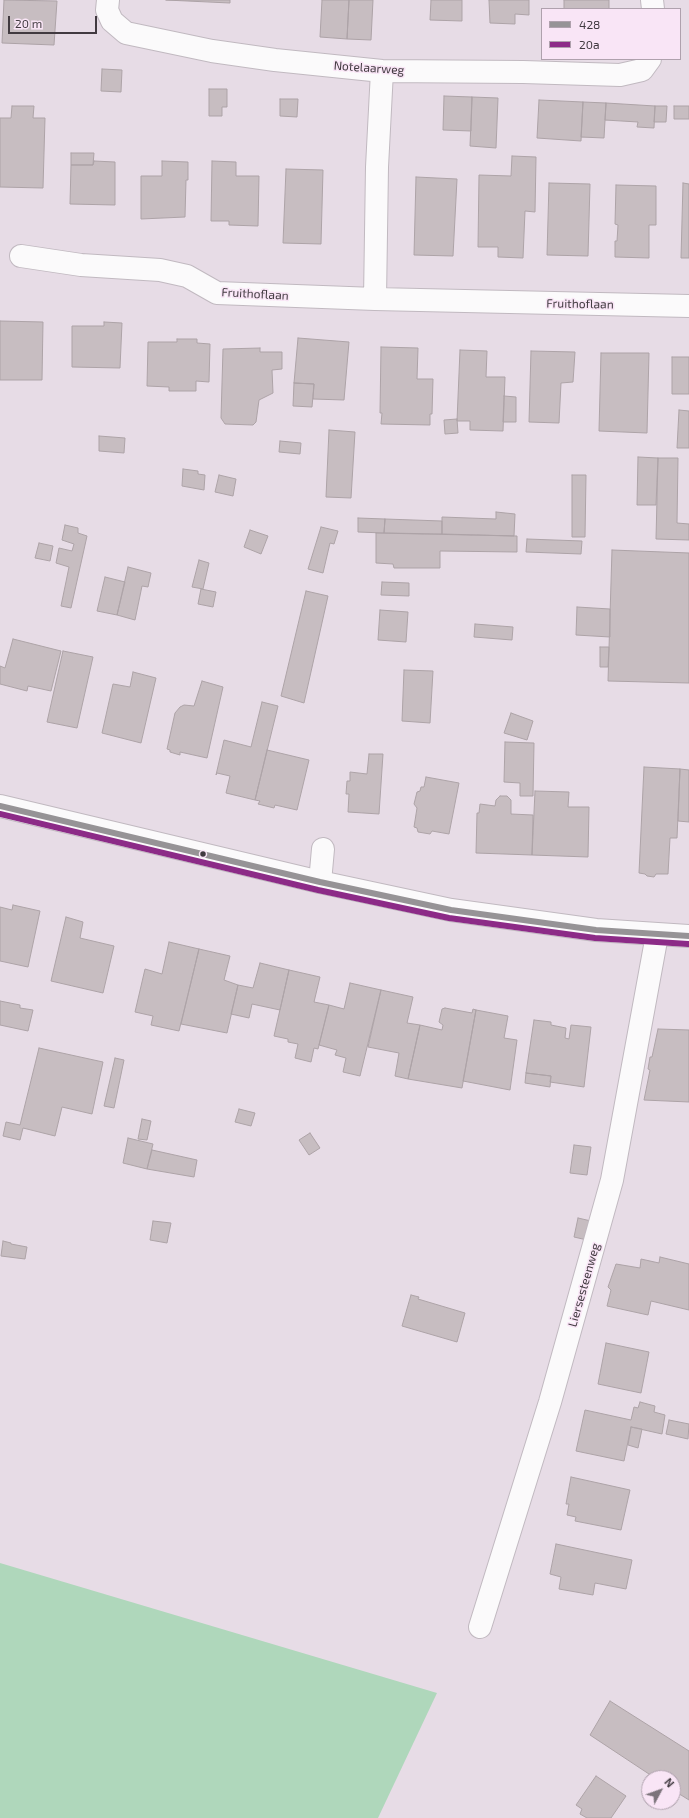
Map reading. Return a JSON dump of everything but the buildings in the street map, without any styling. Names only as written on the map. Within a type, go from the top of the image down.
[{"type":"street","name":"Notelaarweg","points":[[108,0],[107,10],[112,21],[126,33],[233,54],[275,60],[382,71],[523,72],[620,75],[642,70],[649,60]]},
{"type":"street","points":[[375,299],[377,167],[382,71]]},
{"type":"street","name":"Fruithoflaan","points":[[21,256],[81,265],[160,270],[187,276],[217,293],[375,299],[689,306]]},
{"type":"street","points":[[0,806],[320,882],[451,910],[596,930],[689,936]]},
{"type":"street","points":[[320,882],[323,849]]},
{"type":"street","name":"Liersesteenweg","points":[[480,1627],[550,1402],[612,1180],[657,935]]},
{"type":"green space","points":[[0,1563],[437,1693],[378,1818],[0,1818]]},
{"type":"transit line","name":"428","points":[[0,806],[320,882],[451,910],[596,930],[689,936]]},
{"type":"transit line","name":"20a","points":[[0,814],[318,890],[449,918],[595,938],[688,944]]}]
